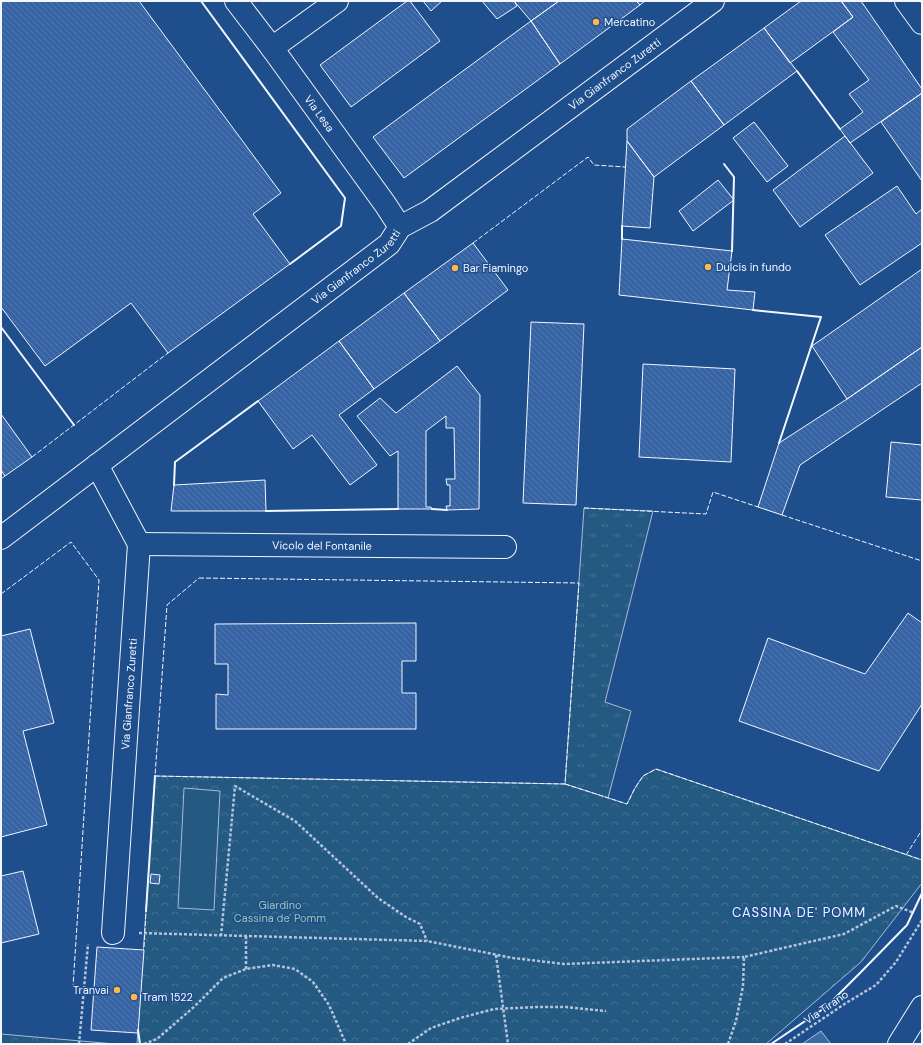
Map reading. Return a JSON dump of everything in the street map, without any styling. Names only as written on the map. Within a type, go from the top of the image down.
[{"type":"street","name":"Via Lesa","points":[[236,1],[272,48],[400,227]]},
{"type":"street","points":[[272,48],[337,1]]},
{"type":"street","name":"Via Gianfranco Zuretti","points":[[1,538],[389,244],[400,227],[430,211],[713,1]]},
{"type":"street","points":[[906,1],[922,23]]},
{"type":"street","points":[[97,465],[139,544]]},
{"type":"street","name":"Via Gianfranco Zuretti","points":[[113,933],[139,544]]},
{"type":"street","name":"Vicolo del Fontanile","points":[[139,544],[505,547]]},
{"type":"street","points":[[899,1044],[922,1007]]},
{"type":"path","points":[[221,936],[235,786],[295,821],[378,898],[406,917],[420,924],[427,941]]},
{"type":"path","points":[[79,1044],[89,933],[427,941],[513,958],[564,964],[744,957],[844,934],[896,906],[914,913]]},
{"type":"path","name":"Via Tirano","points":[[785,1044],[846,1003],[876,985],[896,962],[922,920]]},
{"type":"path","points":[[246,936],[246,969]]},
{"type":"path","points":[[496,955],[508,1044]]},
{"type":"path","points":[[728,1044],[736,1021],[743,986],[744,957]]},
{"type":"path","points":[[144,1044],[158,1039],[195,1006],[223,978],[246,969],[273,965],[295,969],[313,982],[329,1006],[346,1044]]},
{"type":"path","points":[[408,1044],[431,1028],[460,1018],[494,1009],[566,1007],[606,1011]]},
{"type":"green space","points":[[584,508],[653,511],[605,702],[631,711],[608,798],[565,784]]},
{"type":"green space","name":"Giardino Cassina de' Pomm","points":[[656,769],[922,860],[922,883],[861,962],[766,1044],[137,1044],[155,776],[565,784],[627,804],[643,776]]},
{"type":"green space","points":[[184,788],[220,791],[214,910],[178,908]]},
{"type":"green space","points":[[1,1034],[115,1044],[1,1044]]},
{"type":"water","points":[[821,1031],[831,1044],[802,1044]]},
{"type":"building","points":[[1,1],[139,1],[281,193],[253,214],[290,264],[168,353],[131,303],[45,366],[1,307]]},
{"type":"building","points":[[407,1],[410,1],[440,41],[351,107],[320,65]]},
{"type":"building","points":[[423,1],[442,1],[431,11]]},
{"type":"building","points":[[482,1],[514,1],[517,6],[497,19]]},
{"type":"building","points":[[514,1],[559,1],[531,21]]},
{"type":"building","points":[[559,1],[636,1],[640,5],[560,64],[531,21]]},
{"type":"building","points":[[636,1],[645,1],[640,5]]},
{"type":"building","points":[[801,1],[841,1],[853,17],[790,63],[764,28]]},
{"type":"building","points":[[841,1],[861,1],[922,89],[922,93],[850,143],[840,129],[863,112],[849,94],[869,80],[833,32],[853,17]]},
{"type":"building","points":[[531,21],[560,64],[404,178],[373,137]]},
{"type":"building","points":[[764,28],[797,71],[724,125],[691,81]]},
{"type":"building","points":[[691,81],[724,125],[654,177],[627,141],[627,129]]},
{"type":"building","points":[[922,93],[922,181],[881,122]]},
{"type":"building","points":[[754,122],[788,166],[767,182],[733,138]]},
{"type":"building","points":[[845,136],[873,173],[800,227],[773,190]]},
{"type":"building","points":[[627,141],[654,177],[650,228],[622,226]]},
{"type":"building","points":[[718,180],[734,200],[693,231],[679,211]]},
{"type":"building","points":[[897,186],[916,214],[922,209],[922,243],[860,285],[825,235]]},
{"type":"building","points":[[622,239],[732,251],[727,290],[755,292],[753,310],[619,295]]},
{"type":"building","points":[[473,243],[508,290],[440,341],[404,293]]},
{"type":"building","points":[[922,269],[922,347],[847,399],[812,346]]},
{"type":"building","points":[[404,293],[440,341],[374,389],[339,341]]},
{"type":"building","points":[[531,322],[584,324],[576,505],[523,503]]},
{"type":"building","points":[[339,341],[374,389],[339,415],[377,465],[350,485],[312,435],[293,449],[258,401]]},
{"type":"building","points":[[922,347],[922,383],[800,465],[782,515],[758,507],[779,443],[847,399]]},
{"type":"building","points":[[643,364],[735,369],[731,462],[639,457]]},
{"type":"building","points":[[457,366],[480,395],[479,509],[447,510],[446,506],[450,506],[450,485],[447,485],[446,479],[455,479],[454,428],[446,428],[446,416],[426,431],[426,507],[431,507],[432,509],[398,509],[398,451],[390,456],[357,416],[380,398],[396,413]]},
{"type":"building","points":[[1,414],[32,457],[5,476],[1,470]]},
{"type":"building","points":[[891,442],[922,445],[922,500],[886,497]]},
{"type":"building","points":[[265,480],[266,511],[171,511],[174,485]]},
{"type":"building","points":[[908,613],[922,623],[922,704],[879,771],[739,721],[768,638],[865,674]]},
{"type":"building","points":[[416,623],[416,661],[402,661],[402,693],[416,693],[416,729],[216,729],[216,694],[228,695],[228,664],[215,664],[215,624]]},
{"type":"building","points":[[30,629],[54,723],[23,731],[47,825],[1,837],[1,636]]},
{"type":"building","points":[[23,871],[39,934],[1,943],[1,876]]},
{"type":"building","points":[[151,874],[160,875],[159,884],[150,883]]},
{"type":"building","name":"Tranvai","points":[[97,947],[144,950],[138,1033],[91,1030]]},
{"type":"fence","points":[[473,243],[588,157],[594,165],[625,167]]},
{"type":"fence","points":[[32,457],[168,353]]},
{"type":"fence","points":[[1,479],[5,476]]},
{"type":"fence","points":[[584,508],[706,514],[713,492],[758,507]]},
{"type":"fence","points":[[782,515],[922,561]]},
{"type":"fence","points":[[1,594],[71,542],[99,580],[73,987]]},
{"type":"fence","points":[[199,578],[579,583],[565,784],[155,776],[167,605],[199,578]]},
{"type":"fence","points":[[565,784],[627,804],[643,776],[656,769],[922,860]]},
{"type":"fence","points":[[906,855],[922,830]]},
{"type":"fence","points":[[144,947],[146,911]]},
{"type":"wall","points":[[201,1],[345,198],[341,226],[290,264]]},
{"type":"wall","points":[[797,71],[840,129]]},
{"type":"wall","points":[[724,164],[734,177],[732,251]]},
{"type":"wall","points":[[622,226],[622,239]]},
{"type":"wall","points":[[753,310],[821,317],[779,443]]},
{"type":"wall","points":[[1,327],[74,425]]},
{"type":"wall","points":[[174,485],[175,462],[258,401]]},
{"type":"wall","points":[[266,511],[398,509]]},
{"type":"wall","points":[[432,509],[447,510]]},
{"type":"wall","points":[[146,911],[155,776]]},
{"type":"wall","points":[[771,1044],[826,1007],[907,925],[922,893]]},
{"type":"wall","points":[[138,1030],[140,1044]]},
{"type":"place","name":"Mercatino","points":[[596,22]]},
{"type":"place","name":"Dulcis in fundo","points":[[708,267]]},
{"type":"place","name":"Bar Fiamingo","points":[[455,268]]},
{"type":"place","name":"Tranvai","points":[[117,990]]},
{"type":"place","name":"Tram 1522","points":[[134,997]]},
{"type":"district","name":"CASSINA DE' POMM","points":[[799,912]]}]
